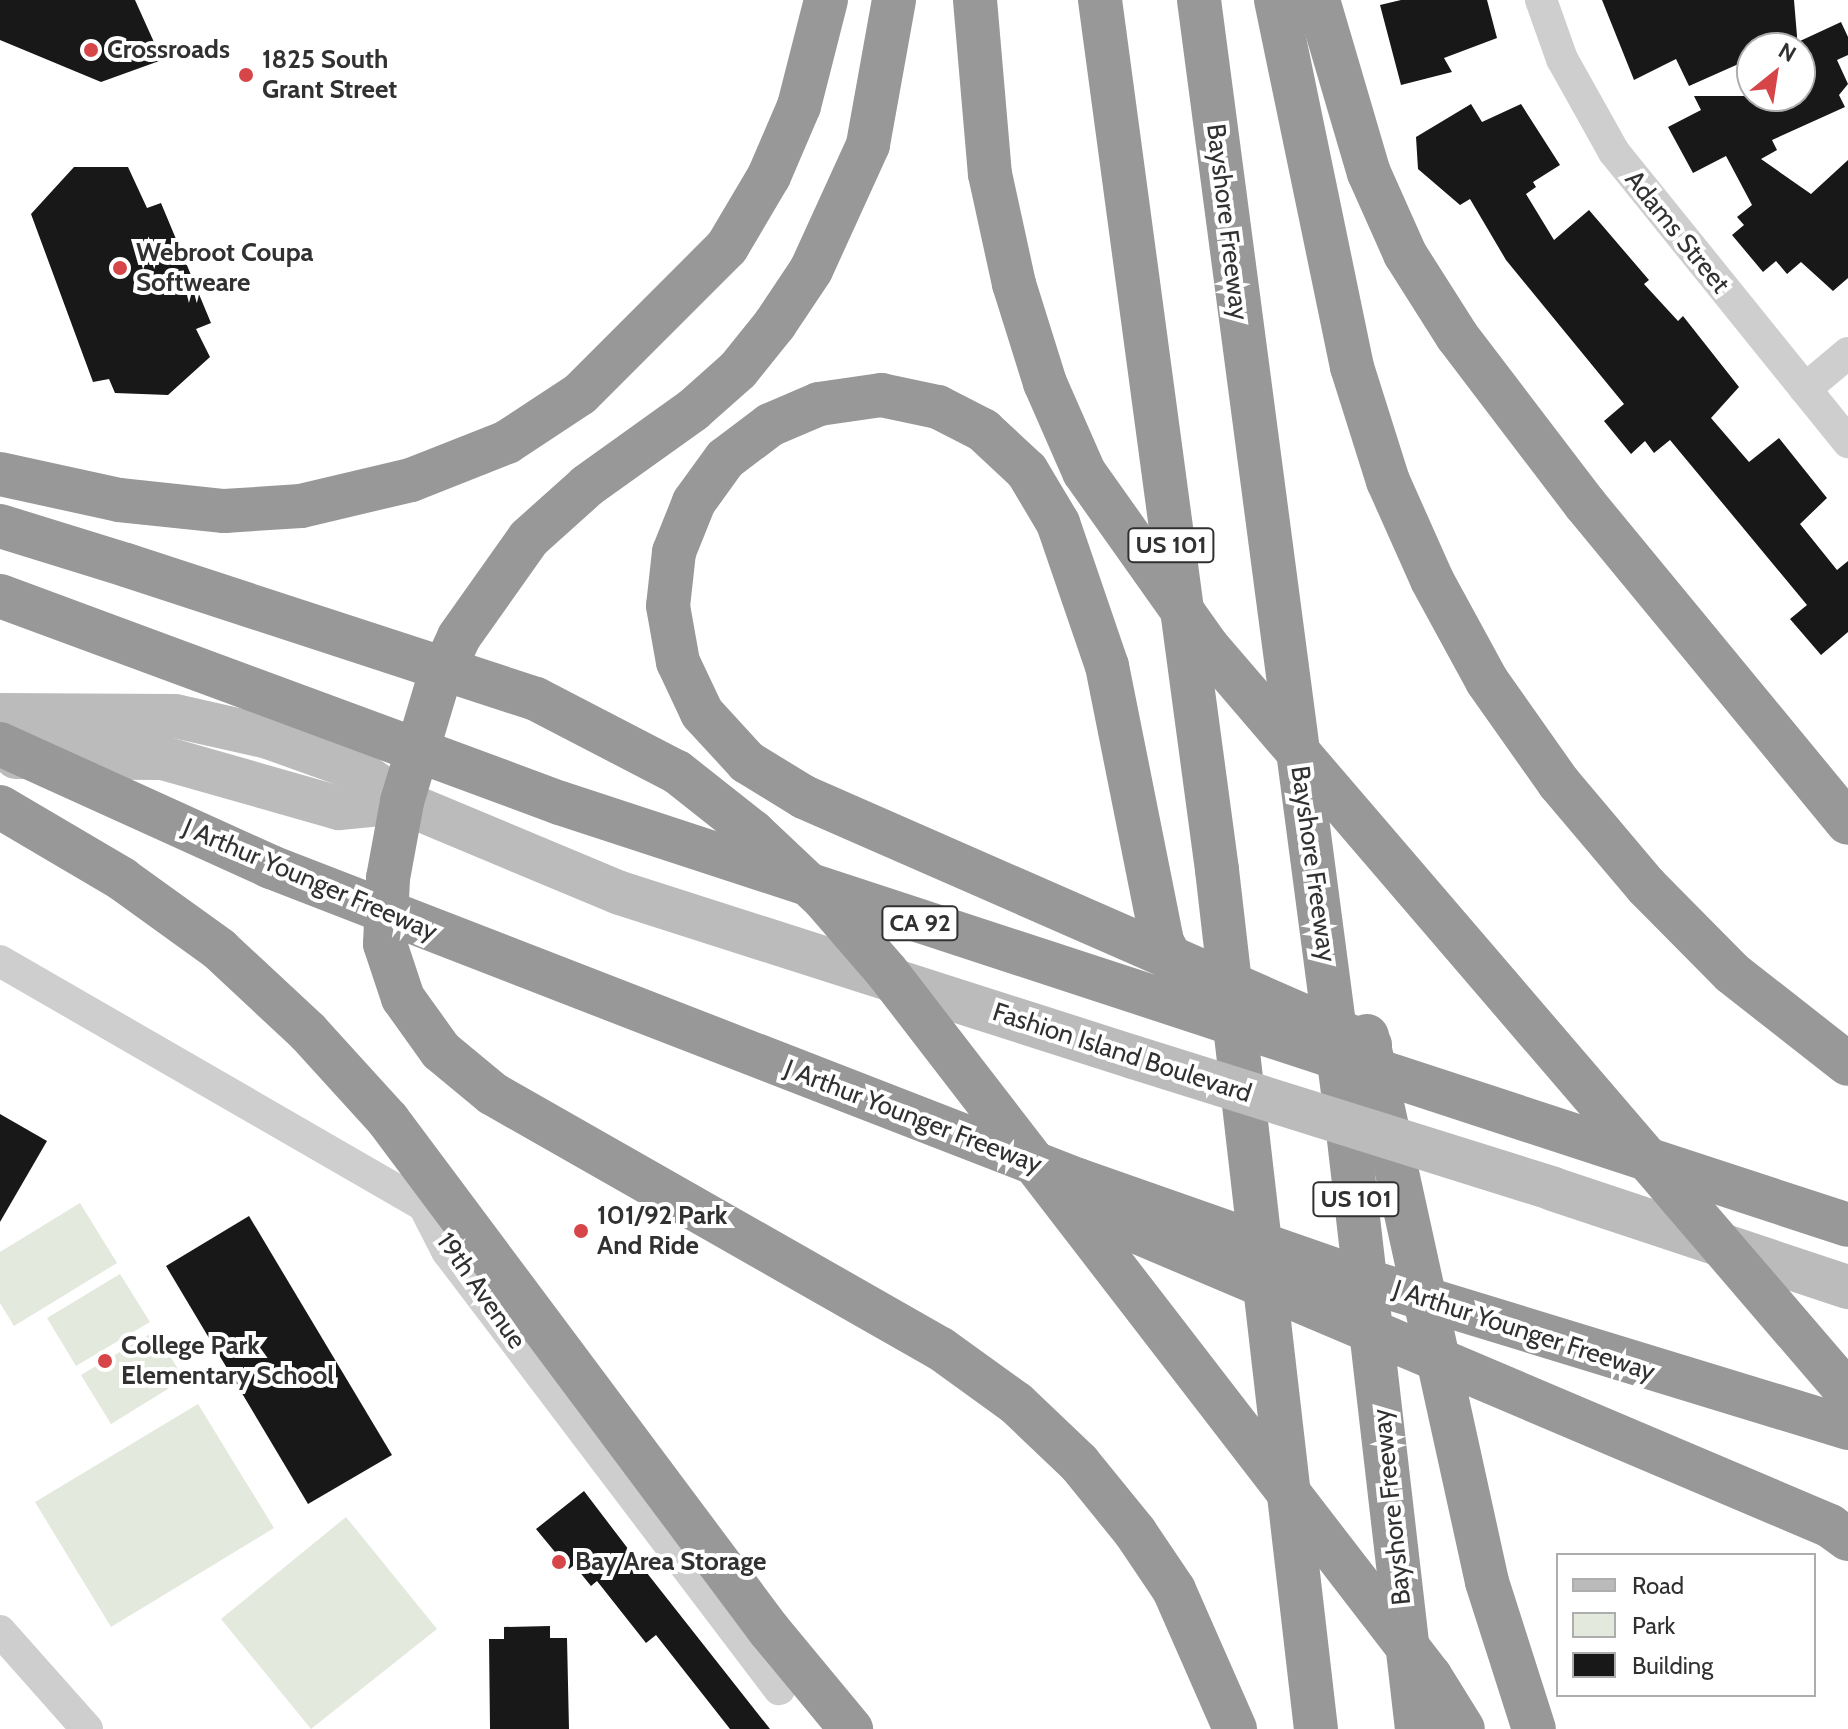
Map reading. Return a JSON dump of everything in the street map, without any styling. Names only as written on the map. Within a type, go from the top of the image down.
[{"type":"highway","points":[[0,474],[119,500],[194,508],[301,506],[411,480],[507,442],[580,394],[656,325],[727,247],[769,176],[799,106],[826,0]]},
{"type":"highway","points":[[894,0],[868,145],[811,270],[738,370],[529,538],[459,637],[437,685],[402,802],[388,878],[385,944],[403,998],[441,1051],[493,1094],[941,1349],[1016,1403],[1079,1463],[1143,1544],[1174,1590],[1235,1729]]},
{"type":"highway","points":[[975,0],[990,174],[1014,284],[1045,383],[1084,472],[1208,647],[1848,1393]]},
{"type":"highway","name":"US 101","points":[[1100,0],[1217,870],[1316,1729]]},
{"type":"highway","name":"Bayshore Freeway","points":[[1199,0],[1287,670],[1417,1729]]},
{"type":"highway","points":[[1276,0],[1352,367],[1388,481],[1432,580],[1487,681],[1559,783],[1646,886],[1732,973],[1848,1064]]},
{"type":"highway","points":[[1318,0],[1369,173],[1405,254],[1442,312],[1585,504],[1848,823]]},
{"type":"highway","points":[[1240,1090],[1162,942],[1107,666],[1058,523],[1027,471],[983,430],[938,407],[881,395],[819,404],[770,425],[725,459],[694,502],[674,552],[668,606],[678,662],[702,713],[747,762],[804,797],[1343,1034],[1848,1224]]},
{"type":"highway","points":[[0,526],[536,699],[677,772],[753,832],[824,899],[887,972],[1430,1676],[1463,1729]]},
{"type":"highway","name":"CA 92","points":[[0,596],[305,714],[576,808],[1848,1224]]},
{"type":"highway","points":[[1287,670],[1487,1582],[1534,1729]]},
{"type":"highway","name":"J Arthur Younger Freeway","points":[[0,744],[271,867],[777,1065],[1367,1281],[1848,1428]]},
{"type":"highway","points":[[0,807],[122,879],[207,940],[308,1032],[388,1120],[769,1630],[851,1729]]},
{"type":"highway","points":[[777,1065],[1106,1220],[1830,1526],[1848,1539]]},
{"type":"main road","name":"Fashion Island Boulevard","points":[[0,715],[175,716],[268,737],[352,767],[402,802],[647,903],[1553,1189],[1848,1287]]},
{"type":"main road","name":"Fashion Island Boulevard","points":[[0,759],[64,753],[163,758],[339,808],[402,802]]},
{"type":"street","name":"Adams Street","points":[[1541,0],[1562,59],[1614,152],[1848,442]]},
{"type":"street","points":[[1805,389],[1848,353]]},
{"type":"street","name":"19th Avenue","points":[[0,961],[424,1206],[447,1251],[779,1689]]},
{"type":"street","points":[[0,1631],[87,1729]]},
{"type":"green space","points":[[80,1203],[117,1263],[14,1326],[0,1303],[0,1252]]},
{"type":"green space","points":[[120,1274],[150,1322],[76,1366],[47,1318]]},
{"type":"green space","points":[[155,1331],[184,1379],[111,1424],[81,1375]]},
{"type":"green space","points":[[198,1404],[274,1528],[111,1627],[35,1502]]},
{"type":"green space","points":[[346,1517],[437,1629],[311,1729],[221,1619]]},
{"type":"building","name":"Crossroads","points":[[0,0],[135,0],[162,60],[101,82],[0,40]]},
{"type":"building","points":[[1401,0],[1487,0],[1497,38],[1444,58],[1452,72],[1401,85],[1380,5]]},
{"type":"building","points":[[1602,0],[1794,0],[1797,32],[1736,32],[1736,65],[1689,86],[1676,59],[1634,80]]},
{"type":"building","points":[[1841,22],[1848,37],[1848,55],[1837,60],[1848,84],[1839,95],[1845,107],[1772,140],[1777,150],[1761,159],[1811,194],[1848,160],[1848,278],[1833,291],[1801,262],[1787,274],[1776,261],[1763,272],[1732,235],[1744,225],[1737,217],[1752,205],[1726,156],[1693,173],[1668,127],[1701,110],[1694,96],[1736,96],[1736,112],[1816,112],[1816,34]]},
{"type":"building","points":[[1471,104],[1482,122],[1521,104],[1560,165],[1533,182],[1536,187],[1526,194],[1554,240],[1589,210],[1649,280],[1644,284],[1678,321],[1683,316],[1739,387],[1711,418],[1749,462],[1779,438],[1827,498],[1800,524],[1837,570],[1848,561],[1848,632],[1821,655],[1790,619],[1807,605],[1670,440],[1654,453],[1645,441],[1631,454],[1604,421],[1624,404],[1506,260],[1470,199],[1460,205],[1418,169],[1416,137]]},
{"type":"building","name":"Webroot Coupa Softweare","points":[[74,167],[128,167],[147,208],[161,203],[211,323],[196,329],[210,357],[168,395],[115,393],[109,379],[93,382],[31,214]]},
{"type":"building","points":[[0,1114],[47,1141],[0,1222]]},
{"type":"building","points":[[249,1216],[392,1455],[308,1504],[166,1266]]},
{"type":"building","points":[[584,1491],[770,1729],[730,1729],[656,1635],[646,1643],[597,1581],[591,1586],[574,1565],[569,1569],[536,1529]]},
{"type":"building","points":[[550,1626],[550,1638],[567,1638],[569,1729],[490,1729],[489,1639],[504,1639],[504,1627]]},
{"type":"place","name":"Crossroads","points":[[91,50]]},
{"type":"place","name":"1825 South Grant Street","points":[[246,75]]},
{"type":"place","name":"Webroot Coupa Softweare","points":[[120,268]]},
{"type":"place","name":"101/92 Park And Ride","points":[[581,1231]]},
{"type":"place","name":"College Park Elementary School","points":[[105,1361]]},
{"type":"place","name":"Bay Area Storage","points":[[559,1562]]}]
